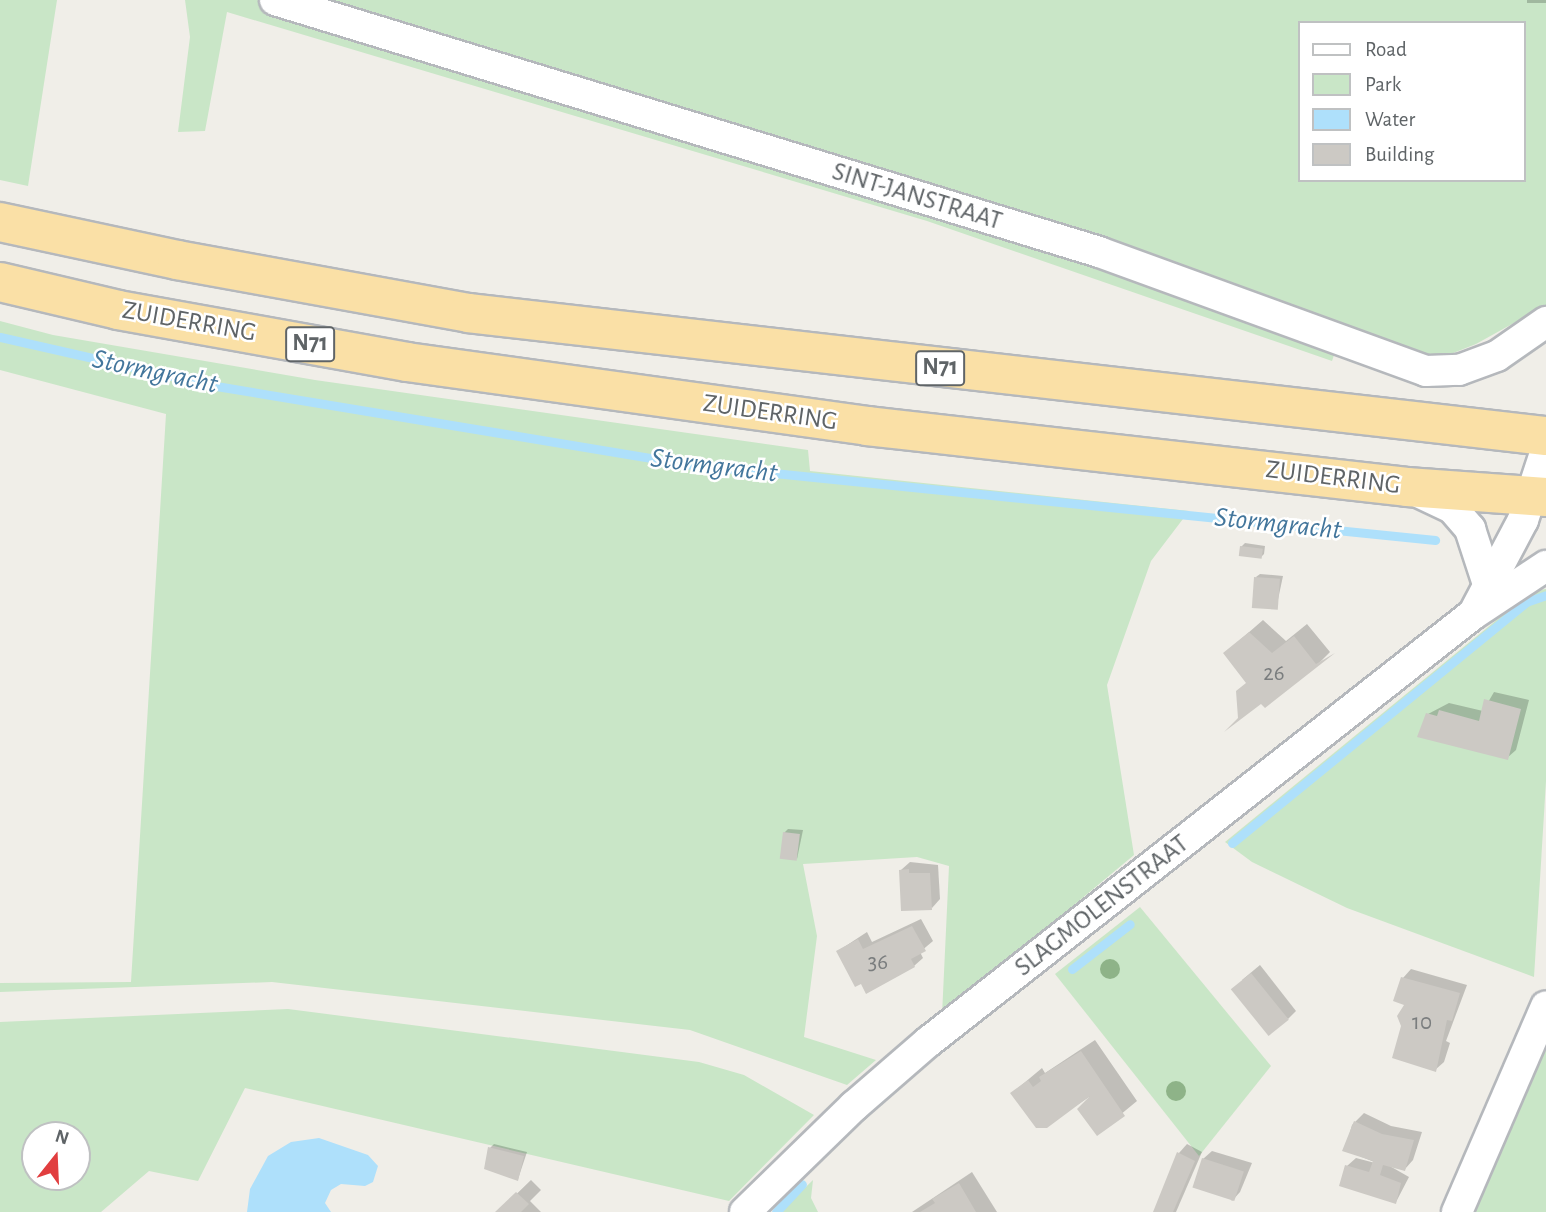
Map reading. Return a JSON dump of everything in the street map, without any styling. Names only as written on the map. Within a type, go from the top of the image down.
[{"type":"highway","name":"N71","points":[[0,222],[177,260],[468,313],[1546,436]]},
{"type":"highway","name":"ZUIDERRING","points":[[0,282],[118,310],[407,362],[867,426],[1407,487],[1538,497]]},
{"type":"street","name":"SINT-JANSTRAAT","points":[[275,0],[1099,252],[1426,371],[1459,370],[1497,356],[1546,322]]},
{"type":"street","name":"SLAGMOLENSTRAAT","points":[[1472,615],[1538,497],[1546,450]]},
{"type":"street","points":[[1407,487],[1452,508],[1481,552],[1489,587]]},
{"type":"street","points":[[1504,557],[1546,564]]},
{"type":"street","name":"SLAGMOLENSTRAAT","points":[[745,1212],[854,1106],[929,1042],[1472,615],[1546,564]]},
{"type":"street","points":[[1457,1212],[1546,1006]]},
{"type":"green space","points":[[0,0],[57,0],[28,186],[0,180]]},
{"type":"green space","points":[[185,0],[1546,0],[1546,305],[1476,344],[1428,363],[1342,331],[1332,361],[927,221],[227,12],[205,131],[178,132],[190,37]]},
{"type":"green space","points":[[0,321],[53,335],[315,380],[808,450],[810,471],[1189,511],[1151,561],[1107,685],[1134,855],[942,1015],[949,866],[917,857],[803,864],[817,936],[804,1037],[876,1060],[847,1085],[690,1030],[272,982],[0,992],[0,983],[131,982],[166,414],[0,370]]},
{"type":"green space","points":[[1546,589],[1546,781],[1534,977],[1347,908],[1252,862],[1225,842],[1532,591]]},
{"type":"green space","points":[[1140,907],[1271,1066],[1199,1156],[1055,974]]},
{"type":"green space","points":[[288,1009],[699,1062],[744,1075],[814,1115],[729,1201],[245,1088],[198,1181],[149,1171],[101,1212],[0,1212],[0,1022]]},
{"type":"green space","points":[[1546,1029],[1546,1212],[1474,1212],[1505,1133]]},
{"type":"green space","points":[[813,1180],[811,1198],[818,1212],[780,1212]]},
{"type":"water","points":[[319,1138],[368,1155],[378,1166],[373,1182],[365,1186],[341,1184],[331,1190],[325,1203],[331,1212],[247,1212],[250,1189],[268,1156],[291,1142]]},
{"type":"building","points":[[1240,546],[1263,549],[1262,559],[1239,556]]},
{"type":"building","points":[[1254,577],[1280,579],[1278,610],[1252,608]]},
{"type":"building","points":[[1249,632],[1272,653],[1294,636],[1316,664],[1335,653],[1265,708],[1261,704],[1224,732],[1238,718],[1236,691],[1246,683],[1223,653]]},
{"type":"building","points":[[1484,699],[1521,709],[1508,760],[1417,737],[1426,713],[1437,716],[1439,710],[1479,721]]},
{"type":"building","points":[[783,832],[800,834],[797,861],[780,859]]},
{"type":"building","points":[[909,869],[909,873],[930,873],[932,910],[901,911],[899,870]]},
{"type":"building","points":[[912,926],[926,951],[911,959],[915,967],[866,994],[861,984],[855,987],[836,951],[858,939],[863,949]]},
{"type":"building","points":[[1251,973],[1289,1020],[1269,1036],[1231,989]]},
{"type":"building","points":[[1401,977],[1460,993],[1452,1021],[1447,1020],[1436,1072],[1392,1058],[1401,1026],[1397,1016],[1404,1005],[1393,1001]]},
{"type":"building","points":[[1081,1051],[1125,1116],[1097,1136],[1077,1109],[1090,1096],[1047,1128],[1036,1128],[1010,1093],[1028,1080],[1033,1087],[1041,1081],[1039,1077]]},
{"type":"building","points":[[1354,1121],[1382,1134],[1414,1140],[1405,1171],[1383,1165],[1380,1175],[1401,1183],[1396,1204],[1339,1186],[1345,1165],[1369,1172],[1373,1161],[1342,1151]]},
{"type":"building","points":[[488,1147],[524,1156],[518,1181],[484,1169]]},
{"type":"building","points":[[1177,1152],[1195,1161],[1173,1212],[1153,1212]]},
{"type":"building","points":[[1202,1158],[1244,1172],[1234,1201],[1192,1187]]},
{"type":"building","points":[[959,1183],[976,1212],[920,1212],[935,1203],[932,1199]]},
{"type":"building","points":[[516,1192],[529,1204],[521,1212],[495,1212]]},
{"type":"waterway","name":"Stormgracht","points":[[0,337],[216,386],[685,464],[1435,540]]},
{"type":"waterway","points":[[1232,843],[1526,602],[1546,595]]},
{"type":"waterway","points":[[1072,969],[1130,924]]},
{"type":"waterway","points":[[776,1212],[802,1184]]}]
